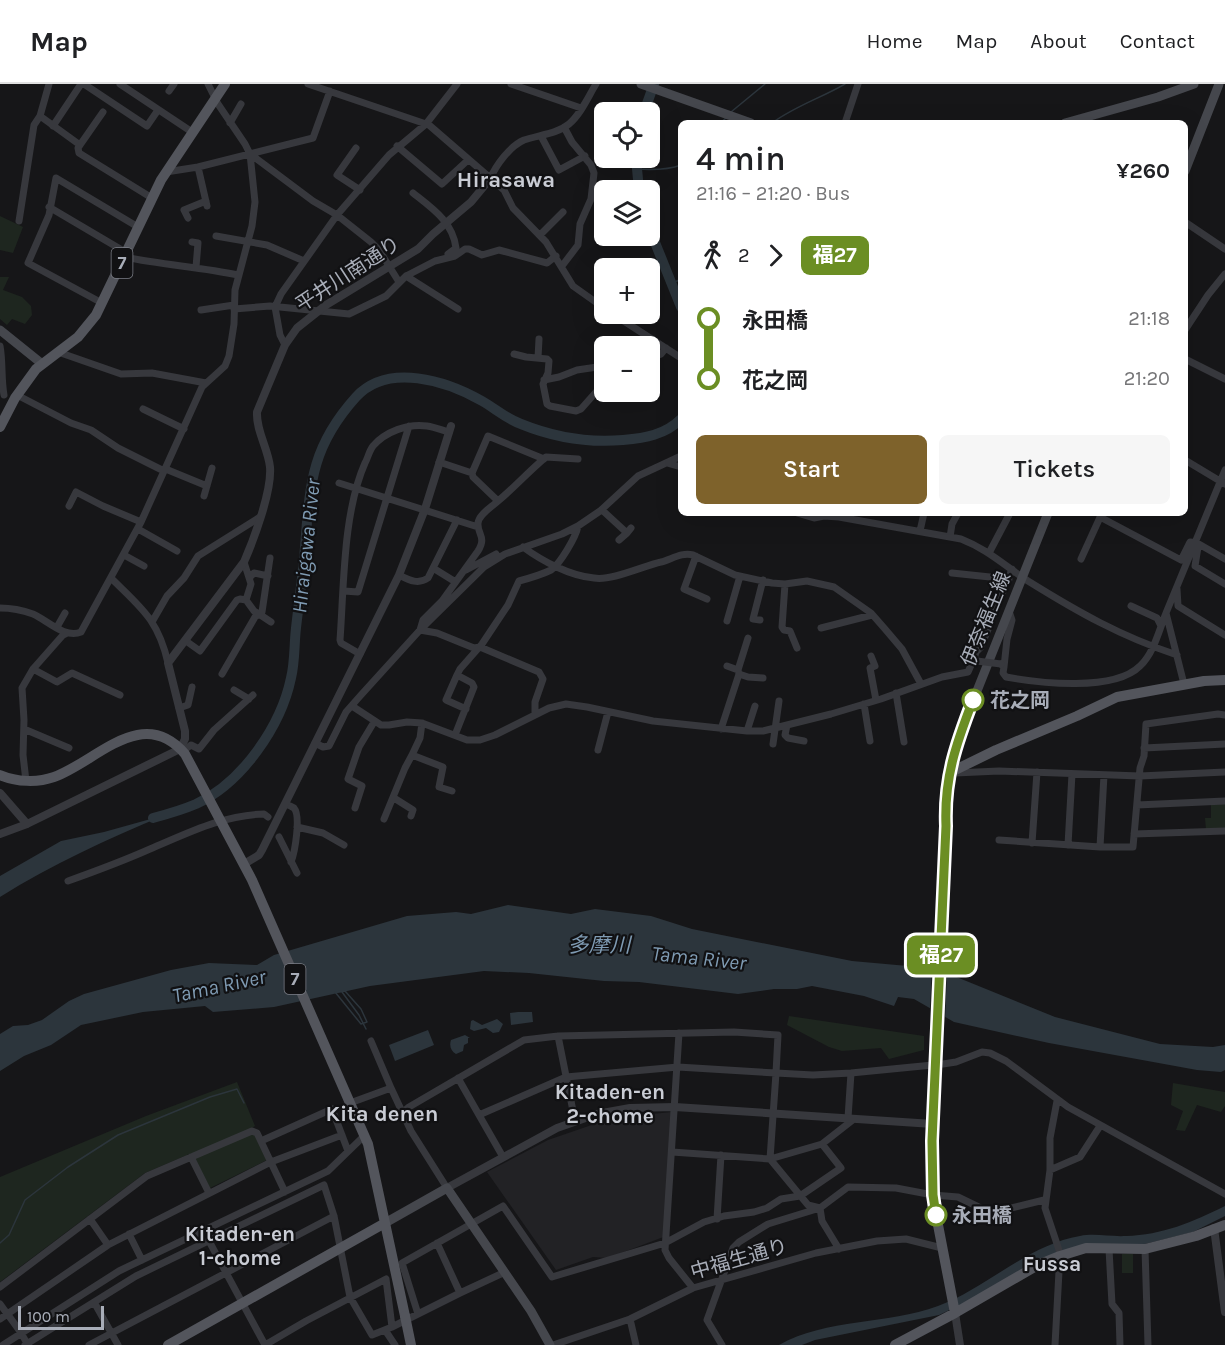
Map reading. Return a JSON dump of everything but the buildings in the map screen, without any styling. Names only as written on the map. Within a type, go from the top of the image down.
[{"type":"main road","name":"7","points":[[0,427],[8,397],[41,363],[70,344],[88,326],[102,303],[166,172],[225,84]]},
{"type":"main road","points":[[641,84],[742,120]]},
{"type":"main road","points":[[1084,120],[1194,84]]},
{"type":"main road","points":[[1188,163],[1219,84]]},
{"type":"main road","points":[[0,330],[41,363]]},
{"type":"main road","name":"伊奈福生線","points":[[949,773],[964,721],[1047,516]]},
{"type":"main road","points":[[955,1312],[933,1195],[933,1124],[946,826],[945,799],[949,773],[1117,697],[1184,684],[1225,680]]},
{"type":"main road","points":[[0,775],[26,781],[59,775],[118,741],[136,735],[159,737],[182,750]]},
{"type":"main road","name":"7","points":[[182,750],[244,864],[364,1136],[377,1178],[411,1345]]},
{"type":"main road","points":[[168,1345],[447,1188],[541,1326],[551,1345]]},
{"type":"main road","points":[[895,1345],[1060,1255],[1086,1248],[1144,1249],[1196,1236],[1225,1225]]},
{"type":"street","points":[[19,221],[34,125],[40,116],[49,84]]},
{"type":"street","points":[[53,126],[82,84],[147,126],[158,110]]},
{"type":"street","points":[[120,84],[192,132]]},
{"type":"street","points":[[169,91],[174,84]]},
{"type":"street","points":[[208,84],[215,99],[250,153],[313,201],[337,215],[376,248],[399,282]]},
{"type":"street","points":[[308,84],[426,124],[504,190],[513,208],[540,235],[556,256],[575,288],[594,301]]},
{"type":"street","points":[[285,345],[280,335],[275,307],[281,294],[337,215],[397,147],[426,124],[457,84]]},
{"type":"street","points":[[511,84],[581,108]]},
{"type":"street","name":"平井川南通り","points":[[168,663],[244,562],[260,517],[270,468],[267,450],[257,424],[257,412],[285,345],[297,328],[317,311],[418,249],[471,202],[490,179],[495,169],[522,141],[564,127],[576,116],[596,84]]},
{"type":"street","points":[[846,120],[858,84]]},
{"type":"street","points":[[166,172],[198,167],[313,138],[330,91]]},
{"type":"street","points":[[230,123],[240,104]]},
{"type":"street","points":[[103,112],[78,148],[79,153],[152,198]]},
{"type":"street","points":[[40,116],[80,145]]},
{"type":"street","points":[[562,266],[578,245],[580,224],[591,199],[594,173],[564,127]]},
{"type":"street","points":[[541,136],[559,170],[585,156]]},
{"type":"street","points":[[397,147],[442,184],[459,171],[468,160]]},
{"type":"street","points":[[356,148],[337,175],[360,190]]},
{"type":"street","points":[[0,608],[25,612],[67,633],[81,632],[124,555],[140,525],[202,387],[228,360],[238,274],[252,226],[255,202],[250,153]]},
{"type":"street","points":[[188,218],[184,210],[207,203],[198,167]]},
{"type":"street","points":[[102,303],[28,263],[46,223],[56,178],[138,228]]},
{"type":"street","points":[[201,310],[275,307],[349,314],[386,296],[406,276],[456,248],[452,231],[446,223],[437,212],[413,193]]},
{"type":"street","points":[[49,207],[126,255],[151,263],[238,274]]},
{"type":"street","points":[[540,235],[564,212]]},
{"type":"street","points":[[1188,224],[1225,249]]},
{"type":"street","points":[[216,236],[267,245],[304,261]]},
{"type":"street","points":[[192,242],[198,243],[196,267]]},
{"type":"street","points":[[435,261],[454,256],[465,249],[482,255],[499,250],[547,263],[556,256]]},
{"type":"street","points":[[1188,325],[1225,274]]},
{"type":"street","points":[[406,276],[458,309]]},
{"type":"street","points":[[628,324],[678,356]]},
{"type":"street","points":[[538,358],[540,339]]},
{"type":"street","points":[[0,346],[1,377],[8,397],[91,430],[118,448],[165,471],[168,470],[207,486]]},
{"type":"street","points":[[660,354],[668,350]]},
{"type":"street","points":[[58,352],[121,374],[152,374],[206,384]]},
{"type":"street","points":[[513,354],[549,361],[548,373],[543,384],[547,404],[576,411],[581,410],[594,395]]},
{"type":"street","points":[[1188,360],[1225,379]]},
{"type":"street","points":[[544,380],[576,370],[594,367]]},
{"type":"street","points":[[143,409],[184,429]]},
{"type":"street","points":[[344,591],[358,592],[409,426]]},
{"type":"street","points":[[244,864],[260,853],[360,654],[399,575],[425,509],[450,429],[409,426],[383,437],[372,447],[351,506],[340,643],[360,654]]},
{"type":"street","points":[[472,473],[488,436],[544,459]]},
{"type":"street","points":[[478,527],[481,516],[546,457],[578,459]]},
{"type":"street","points":[[315,743],[323,747],[329,746],[346,712],[420,630],[484,567],[505,554],[578,526],[602,510],[633,480],[678,458]]},
{"type":"street","points":[[440,462],[472,473],[473,477],[498,501]]},
{"type":"street","points":[[1188,462],[1223,483]]},
{"type":"street","points":[[667,463],[678,466]]},
{"type":"street","points":[[204,496],[212,468]]},
{"type":"street","points":[[1009,610],[1012,620],[1006,639],[1003,666],[1003,673],[1006,677],[1035,682],[1085,684],[1113,680],[1139,668],[1153,647],[1195,543],[1223,483],[1225,470]]},
{"type":"street","points":[[339,483],[425,509],[478,527],[481,531],[482,545],[454,581],[442,601],[423,620],[420,630]]},
{"type":"street","points":[[69,506],[76,492],[140,525],[177,551]]},
{"type":"street","points":[[602,510],[629,530],[619,540]]},
{"type":"street","points":[[837,516],[950,537],[979,546],[1022,577],[1083,615],[1118,633],[1177,655]]},
{"type":"street","points":[[920,531],[923,516]]},
{"type":"street","points":[[950,537],[952,524],[956,516]]},
{"type":"street","points":[[989,553],[1009,516]]},
{"type":"street","points":[[1081,559],[1101,516]]},
{"type":"street","points":[[1103,516],[1181,560],[1190,542],[1225,559]]},
{"type":"street","points":[[152,622],[167,596],[184,578],[198,556],[260,517]]},
{"type":"street","points":[[399,575],[412,582],[428,578],[457,520]]},
{"type":"street","points":[[466,709],[446,699],[460,669],[480,647],[507,605],[519,581],[555,567],[577,534],[578,526]]},
{"type":"street","points":[[1195,543],[1198,547],[1195,566],[1225,584]]},
{"type":"street","points":[[523,547],[555,567],[596,579],[628,573],[685,554],[696,556],[726,572],[741,576],[785,584],[807,582],[834,587],[872,615],[902,649],[921,684]]},
{"type":"street","points":[[461,572],[495,554],[505,554]]},
{"type":"street","points":[[124,555],[144,566]]},
{"type":"street","points":[[696,556],[684,589],[707,599]]},
{"type":"street","points":[[222,674],[255,617],[262,612],[270,558]]},
{"type":"street","points":[[244,562],[251,584],[246,600]]},
{"type":"street","points":[[433,567],[454,581]]},
{"type":"street","points":[[352,706],[374,722],[390,725],[407,722],[422,723],[467,740],[480,740],[495,735],[549,708],[566,705],[653,721],[747,732],[763,731],[864,704],[958,672],[968,672],[975,661],[976,652],[981,647],[1012,569]]},
{"type":"street","points":[[250,577],[254,573],[268,576]]},
{"type":"street","points":[[952,573],[1008,579]]},
{"type":"street","points":[[727,621],[741,576]]},
{"type":"street","points":[[111,578],[136,602],[152,622],[162,640],[185,735],[182,750]]},
{"type":"street","points":[[754,619],[763,580]]},
{"type":"street","points":[[785,584],[782,627],[790,631],[796,648]]},
{"type":"street","points":[[1177,587],[1178,606],[1225,635]]},
{"type":"street","points":[[186,641],[200,651],[240,598],[246,600],[254,611],[271,622]]},
{"type":"street","points":[[1131,606],[1157,618],[1161,626]]},
{"type":"street","points":[[57,627],[65,613]]},
{"type":"street","points":[[1166,613],[1184,684]]},
{"type":"street","points":[[821,628],[872,615]]},
{"type":"street","points":[[420,630],[437,633],[474,648],[480,647],[538,672],[543,680],[535,702],[535,715]]},
{"type":"street","points":[[26,781],[21,692],[33,669],[67,633]]},
{"type":"street","points":[[721,729],[748,638]]},
{"type":"street","points":[[871,656],[875,666],[870,668],[876,700]]},
{"type":"street","points":[[975,661],[1003,666]]},
{"type":"street","points":[[727,666],[748,677],[763,678]]},
{"type":"street","points":[[33,669],[57,682],[72,673],[120,695]]},
{"type":"street","points":[[455,735],[474,687],[472,683],[457,675]]},
{"type":"street","points":[[179,708],[188,705],[192,687]]},
{"type":"street","points":[[0,834],[27,824],[191,746],[199,749],[214,730],[251,697],[234,690]]},
{"type":"street","points":[[896,693],[904,742]]},
{"type":"street","points":[[773,744],[779,701]]},
{"type":"street","points":[[864,704],[870,741]]},
{"type":"street","points":[[747,732],[755,706]]},
{"type":"street","points":[[598,750],[608,712]]},
{"type":"street","points":[[999,840],[1133,847],[1146,724],[1225,715]]},
{"type":"street","points":[[355,808],[362,786],[348,779],[359,747],[374,722]]},
{"type":"street","points":[[384,819],[420,738],[422,723]]},
{"type":"street","points":[[787,725],[785,735],[788,738],[804,741]]},
{"type":"street","points":[[24,729],[69,748]]},
{"type":"street","points":[[1144,748],[1225,744]]},
{"type":"street","points":[[412,755],[443,766],[439,787],[452,791]]},
{"type":"street","points":[[949,773],[999,771],[1140,776],[1225,772]]},
{"type":"street","points":[[1032,843],[1037,772]]},
{"type":"street","points":[[1068,845],[1072,774]]},
{"type":"street","points":[[1100,847],[1104,775]]},
{"type":"street","points":[[0,793],[27,824]]},
{"type":"street","points":[[394,798],[412,810],[411,816]]},
{"type":"street","points":[[1137,805],[1225,801]]},
{"type":"street","points":[[285,804],[296,811],[297,828],[291,861]]},
{"type":"street","points":[[68,881],[110,866],[220,819],[266,816]]},
{"type":"street","points":[[297,828],[323,834],[344,845]]},
{"type":"street","points":[[1134,834],[1225,831]]},
{"type":"street","points":[[279,837],[297,873]]},
{"type":"street","points":[[402,1113],[524,1040],[558,1036],[679,1033],[734,1032],[778,1035],[770,1159],[808,1205],[820,1208]]},
{"type":"street","points":[[679,1033],[665,1250],[693,1288]]},
{"type":"street","points":[[558,1036],[575,1121]]},
{"type":"street","points":[[371,1041],[402,1113],[447,1188],[545,1134],[575,1121],[630,1108],[675,1107],[933,1124]]},
{"type":"street","points":[[479,1115],[566,1077],[678,1066],[813,1075],[851,1073],[956,1062],[982,1052],[990,1053],[1006,1061],[1058,1101],[1100,1126],[1225,1194]]},
{"type":"street","points":[[672,1152],[770,1159],[822,1144],[851,1119],[851,1073]]},
{"type":"street","points":[[458,1078],[503,1157]]},
{"type":"street","points":[[350,1103],[391,1088]]},
{"type":"street","points":[[1055,1345],[1060,1255],[1044,1208],[1044,1200],[1050,1170],[1050,1138],[1058,1101]]},
{"type":"street","points":[[261,1141],[332,1109],[348,1151]]},
{"type":"street","points":[[1050,1170],[1080,1157],[1100,1126]]},
{"type":"street","points":[[0,1287],[147,1176],[252,1131],[257,1133],[285,1192]]},
{"type":"street","points":[[2,1315],[108,1245],[271,1162],[342,1135]]},
{"type":"street","points":[[3,1345],[119,1271],[328,1171],[364,1136]]},
{"type":"street","points":[[418,1314],[402,1263],[503,1206],[552,1277],[665,1243],[691,1228],[717,1219],[754,1212],[767,1208],[781,1199],[800,1196],[841,1168],[822,1144]]},
{"type":"street","points":[[717,1219],[721,1155]]},
{"type":"street","points":[[191,1157],[209,1193]]},
{"type":"street","points":[[0,1304],[2,1315],[25,1345],[136,1276],[324,1185],[334,1216],[350,1297],[372,1335],[505,1272]]},
{"type":"street","points":[[722,1345],[707,1320],[733,1248],[751,1233],[768,1224],[820,1208],[851,1186],[896,1188],[958,1197],[991,1213],[1044,1200]]},
{"type":"street","points":[[820,1208],[822,1221],[839,1250]]},
{"type":"street","points":[[89,1345],[334,1216]]},
{"type":"street","points":[[90,1219],[108,1245]]},
{"type":"street","points":[[1214,1228],[1225,1312]]},
{"type":"street","points":[[129,1234],[142,1260]]},
{"type":"street","name":"中福生通り","points":[[551,1345],[630,1318],[693,1288],[816,1253],[877,1241],[906,1239],[942,1248]]},
{"type":"street","points":[[209,1241],[265,1345],[386,1279],[389,1328],[395,1345]]},
{"type":"street","points":[[437,1243],[460,1293]]},
{"type":"street","points":[[1108,1249],[1112,1304],[1119,1313],[1120,1345]]},
{"type":"street","points":[[1144,1249],[1148,1345]]},
{"type":"street","points":[[94,1302],[118,1345]]},
{"type":"street","points":[[955,1312],[960,1345]]},
{"type":"street","points":[[630,1318],[636,1345]]},
{"type":"shaded area","points":[[0,216],[23,227],[13,253],[0,250]]},
{"type":"shaded area","points":[[0,277],[9,277],[3,290],[22,297],[31,306],[32,315],[25,324],[12,319],[7,325],[0,319]]},
{"type":"shaded area","points":[[1225,803],[1225,828],[1206,829],[1205,818],[1211,818],[1211,804]]},
{"type":"shaded area","points":[[789,1016],[924,1036],[924,1050],[889,1059],[881,1048],[842,1051],[829,1047],[787,1025]]},
{"type":"shaded area","points":[[237,1082],[255,1126],[252,1128],[267,1160],[210,1188],[192,1153],[145,1173],[0,1282],[0,1177],[146,1116]]},
{"type":"shaded area","points":[[1173,1083],[1225,1092],[1225,1106],[1221,1112],[1197,1105],[1185,1131],[1176,1130],[1183,1111],[1171,1105]]},
{"type":"shaded area","points":[[672,1112],[666,1236],[608,1258],[593,1257],[556,1270],[487,1172],[548,1140],[612,1118]]},
{"type":"shaded area","points":[[1122,1254],[1133,1254],[1133,1273],[1122,1273]]},
{"type":"water","points":[[165,815],[81,853],[0,897],[0,876],[61,841]]},
{"type":"water","name":"多摩川","points":[[508,905],[571,914],[595,909],[651,916],[692,929],[852,961],[919,967],[954,976],[1055,1017],[1160,1044],[1213,1047],[1225,1045],[1225,1070],[1221,1072],[1197,1070],[1049,1043],[954,1022],[914,999],[898,997],[894,1006],[864,996],[812,986],[738,994],[639,982],[484,971],[370,986],[274,1007],[213,1012],[205,1006],[143,1012],[81,1025],[51,1045],[24,1056],[0,1071],[0,1034],[13,1026],[28,1025],[42,1020],[69,1001],[84,994],[171,970],[209,963],[257,965],[274,955],[407,916],[456,912],[471,914]]},
{"type":"water","points":[[532,1012],[533,1022],[511,1025],[510,1013]]},
{"type":"water","points":[[497,1019],[503,1024],[499,1032],[493,1033],[486,1028],[474,1031],[470,1029],[473,1020],[482,1025]]},
{"type":"water","points":[[428,1030],[434,1045],[395,1061],[389,1045]]},
{"type":"water","points":[[465,1035],[470,1038],[468,1038],[468,1043],[464,1045],[463,1051],[456,1054],[451,1048],[451,1040]]},
{"type":"water","points":[[1225,1206],[1225,1216],[1193,1232],[1145,1244],[1088,1244],[939,1315],[815,1340],[802,1345],[779,1345],[817,1330],[898,1316],[938,1306],[973,1289],[1042,1248],[1061,1241],[1086,1235],[1126,1236],[1152,1233],[1189,1222]]},
{"type":"pier","points":[[932,967],[947,971],[945,1020],[930,1011]]},
{"type":"waterway","name":"Hiraigawa River","points":[[648,102],[654,84]]},
{"type":"waterway","points":[[731,112],[765,84]]},
{"type":"waterway","points":[[777,120],[845,84]]},
{"type":"waterway","points":[[636,169],[678,166]]},
{"type":"waterway","name":"Hiraigawa River","points":[[637,168],[638,180]]},
{"type":"waterway","name":"Hiraigawa River","points":[[656,246],[678,300]]},
{"type":"waterway","points":[[671,284],[678,280]]},
{"type":"waterway","name":"Hiraigawa River","points":[[153,818],[196,804],[213,795],[244,768],[269,733],[286,696],[292,672],[311,485],[316,467],[321,450],[341,415],[369,386],[384,380],[401,378],[418,378],[435,382],[468,394],[521,424],[558,436],[584,440],[610,441],[647,437],[668,429],[678,422]]},
{"type":"waterway","points":[[345,991],[361,1009],[367,1022],[361,1024],[335,992],[345,991]]},
{"type":"waterway","points":[[342,992],[366,1029]]},
{"type":"waterway","points":[[0,1243],[9,1235],[25,1200],[68,1167],[118,1135],[210,1097],[237,1089],[244,1103]]},
{"type":"bus line","name":"福27","points":[[936,1215],[933,1195],[932,1141],[946,826],[945,799],[949,773],[964,721],[973,700]]},
{"type":"place","name":"花之岡","points":[[973,700]]},
{"type":"place","name":"永田橋","points":[[936,1215]]},
{"type":"district","name":"Hirasawa","points":[[506,180]]},
{"type":"district","name":"Kitaden-en 2-chome","points":[[610,1104]]},
{"type":"district","name":"Kita denen","points":[[382,1114]]},
{"type":"district","name":"Kitaden-en 1-chome","points":[[240,1246]]},
{"type":"district","name":"Fussa","points":[[1052,1264]]},
{"type":"water label","name":"Tama River","points":[[699,958]]},
{"type":"water label","name":"Tama River","points":[[219,986]]}]
